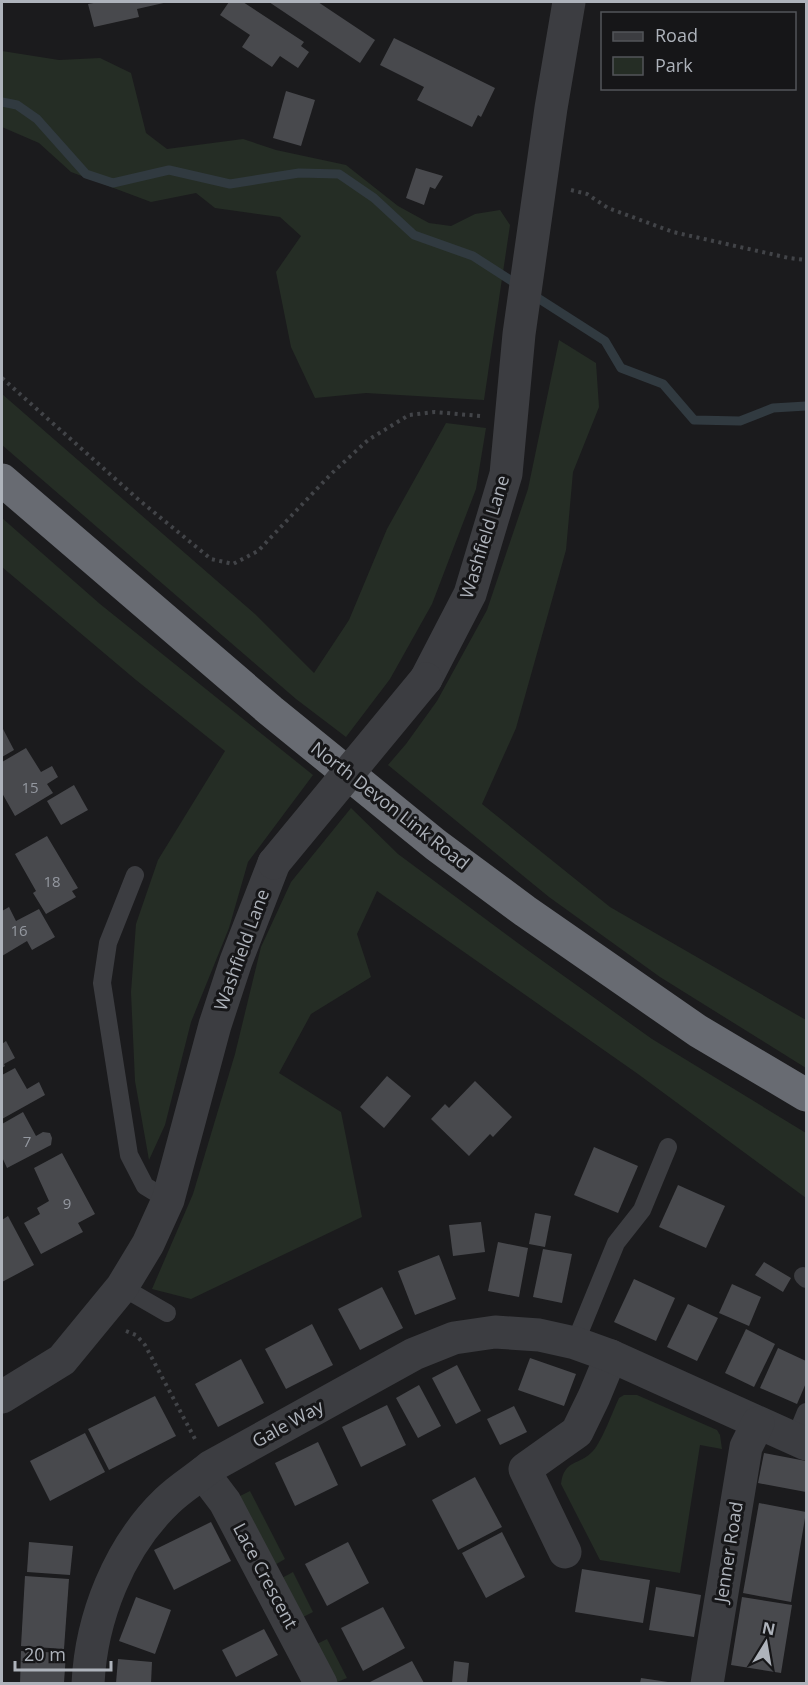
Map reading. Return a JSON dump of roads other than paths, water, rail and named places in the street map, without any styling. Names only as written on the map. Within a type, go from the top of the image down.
[{"type":"highway","name":"North Devon Link Road","points":[[2,480],[271,711],[436,845],[525,911],[681,1019],[807,1095]]},
{"type":"street","name":"Washfield Lane","points":[[2,1397],[62,1360],[122,1287],[148,1244],[168,1200],[215,1025],[236,961],[274,863],[426,679],[470,594],[506,474],[519,334],[561,42],[569,2]]},
{"type":"street","name":"Gale Way","points":[[88,1683],[95,1634],[103,1603],[127,1552],[164,1503],[180,1488],[207,1470],[414,1354],[454,1338],[495,1332],[538,1335],[576,1343],[611,1356],[758,1423],[803,1432]]},
{"type":"street","points":[[566,1551],[525,1469],[577,1432],[611,1356]]},
{"type":"street","name":"Jenner Road","points":[[707,1683],[746,1447],[758,1423]]},
{"type":"street","name":"Lace Crescent","points":[[207,1470],[321,1683]]},
{"type":"lane","points":[[135,875],[108,943],[102,983],[129,1155],[145,1186],[168,1200]]},
{"type":"lane","points":[[576,1343],[616,1243],[642,1210],[668,1147]]},
{"type":"lane","points":[[122,1287],[167,1313]]},
{"type":"waterway","points":[[2,102],[17,105],[37,119],[86,174],[113,183],[169,170],[230,184],[299,173],[339,174],[374,198],[414,235],[473,256],[518,285]]},
{"type":"waterway","points":[[530,293],[605,341],[621,368],[663,384],[694,420],[740,421],[773,408],[806,406]]}]
